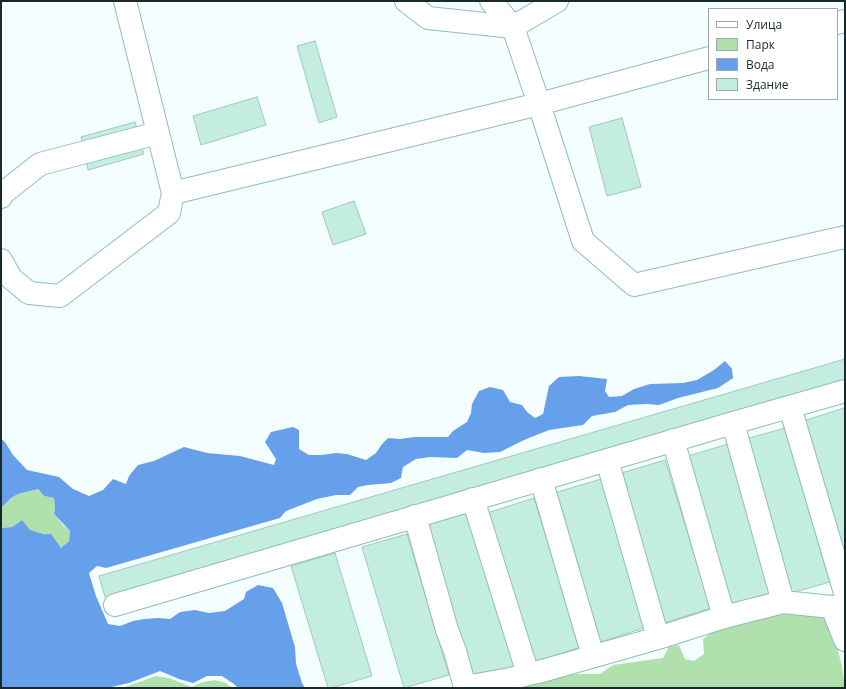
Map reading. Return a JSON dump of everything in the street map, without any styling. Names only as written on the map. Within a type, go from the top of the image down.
[{"type":"lane","points":[[1,260],[11,278],[28,293],[60,296],[169,213],[173,193],[126,1]]},
{"type":"lane","points":[[406,1],[428,18],[513,27],[557,1]]},
{"type":"lane","points":[[491,1],[513,27],[583,241],[634,285],[845,237]]},
{"type":"lane","points":[[173,193],[539,104],[708,58]]},
{"type":"lane","points":[[1,197],[2,194],[40,164],[158,133]]},
{"type":"lane","points":[[115,605],[673,440],[845,391]]},
{"type":"lane","points":[[790,407],[841,602],[845,640]]},
{"type":"lane","points":[[733,423],[783,602]]},
{"type":"lane","points":[[673,440],[724,617]]},
{"type":"lane","points":[[607,460],[658,638]]},
{"type":"lane","points":[[541,479],[593,656]]},
{"type":"lane","points":[[473,499],[528,674]]},
{"type":"lane","points":[[415,516],[447,630],[455,651],[465,687],[510,679],[542,671],[658,638],[724,617],[783,602],[841,602]]},
{"type":"green space","points":[[38,489],[44,496],[54,498],[54,514],[70,531],[69,541],[61,548],[45,534],[29,530],[22,520],[12,527],[1,528],[1,508],[11,498],[18,494]]},
{"type":"green space","points":[[794,610],[821,614],[833,632],[842,666],[845,688],[521,688],[548,679],[577,674],[600,674],[613,665],[663,658],[669,646],[679,645],[685,659],[694,661],[704,654],[703,639],[715,630]]},
{"type":"green space","points":[[156,676],[169,678],[192,687],[203,682],[215,680],[226,683],[232,688],[122,688]]},
{"type":"water","points":[[725,361],[732,369],[733,378],[718,388],[678,398],[659,405],[628,405],[615,412],[592,416],[583,425],[549,430],[500,452],[484,453],[467,450],[457,458],[430,457],[416,459],[403,467],[401,478],[391,483],[358,487],[350,495],[336,495],[317,499],[286,511],[280,518],[106,568],[97,566],[89,573],[96,596],[108,624],[120,626],[144,619],[170,619],[180,612],[195,610],[209,613],[225,611],[244,599],[246,592],[258,585],[273,588],[282,603],[295,647],[296,664],[305,688],[238,688],[222,676],[207,676],[193,683],[160,671],[129,683],[107,688],[1,688],[1,528],[12,527],[22,520],[30,530],[44,534],[51,534],[61,548],[69,541],[70,531],[54,514],[54,498],[44,496],[38,489],[18,494],[11,498],[1,508],[1,439],[27,470],[59,477],[73,489],[89,496],[103,490],[113,479],[126,484],[129,476],[138,465],[154,461],[184,447],[207,453],[240,456],[274,465],[276,459],[265,442],[271,432],[293,427],[299,430],[299,449],[309,455],[336,453],[347,454],[366,460],[376,453],[388,438],[448,437],[453,431],[467,422],[471,413],[472,404],[479,391],[490,387],[503,390],[510,402],[522,405],[527,412],[535,418],[543,414],[549,386],[559,377],[579,376],[607,379],[605,391],[609,397],[622,396],[634,389],[650,384],[683,383],[697,380],[714,370]]},
{"type":"building","points":[[315,41],[337,117],[319,123],[297,46]]},
{"type":"building","points":[[257,97],[266,125],[201,145],[193,116]]},
{"type":"building","points":[[622,118],[641,187],[607,196],[589,127]]},
{"type":"building","points":[[135,122],[144,154],[88,170],[81,137]]},
{"type":"building","points":[[354,201],[366,234],[333,245],[322,212]]},
{"type":"building","points":[[845,359],[845,382],[105,597],[99,576]]},
{"type":"building","points":[[844,408],[845,413],[845,563],[803,421]]},
{"type":"building","points":[[785,428],[830,582],[791,593],[746,439]]},
{"type":"building","points":[[728,444],[772,595],[732,607],[688,456]]},
{"type":"building","points":[[665,460],[711,608],[664,623],[618,474]]},
{"type":"building","points":[[601,479],[647,627],[600,642],[554,493]]},
{"type":"building","points":[[534,498],[581,647],[534,662],[487,513]]},
{"type":"building","points":[[471,512],[516,667],[470,681],[425,525]]},
{"type":"building","points":[[407,534],[449,675],[404,688],[362,547]]},
{"type":"building","points":[[335,553],[372,676],[328,688],[291,566]]}]
